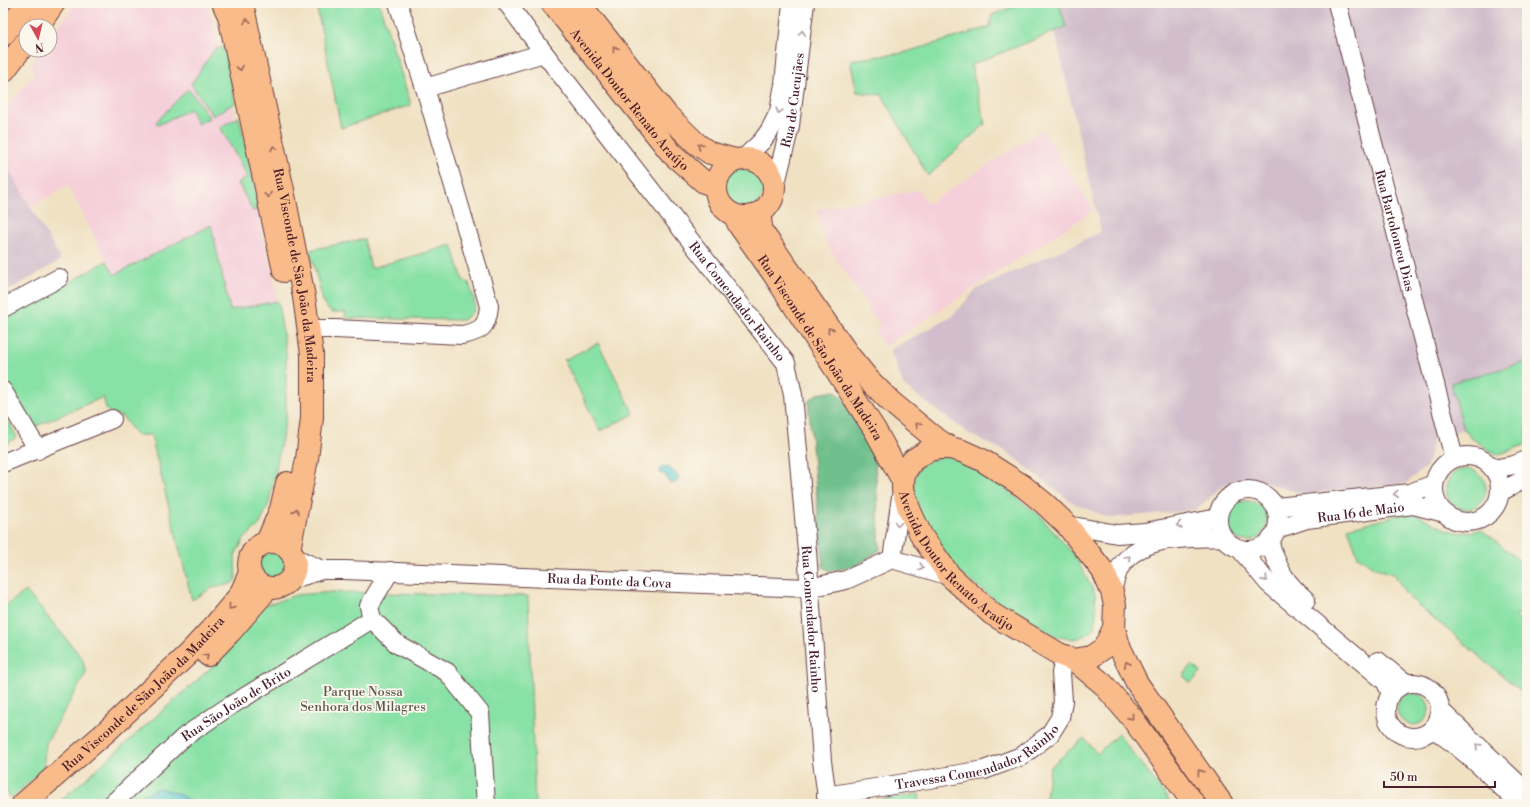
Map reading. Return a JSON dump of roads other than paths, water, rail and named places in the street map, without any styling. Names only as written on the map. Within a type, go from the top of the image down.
[{"type":"main road","points":[[3,35],[28,3]]},
{"type":"main road","points":[[44,18],[54,3]]},
{"type":"main road","name":"Rua Visconde de São João da Madeira","points":[[24,804],[107,731],[188,654],[216,624],[240,595],[250,573],[248,565],[249,558],[254,550],[267,542],[281,509],[294,456],[299,417],[296,330],[229,16],[223,3]]},
{"type":"main road","name":"Rua Visconde de São João da Madeira","points":[[242,3],[283,190],[309,329],[312,354],[312,418],[307,459],[291,553],[295,564],[294,572],[290,580]]},
{"type":"main road","name":"Avenida Doutor Renato Araújo","points":[[552,3],[672,154],[704,182],[715,186]]},
{"type":"main road","name":"Avenida Doutor Renato Araújo","points":[[579,3],[666,114],[697,144],[710,153],[758,162],[768,170],[773,182],[773,195]]},
{"type":"main road","points":[[3,72],[18,52]]},
{"type":"main road","points":[[740,159],[728,164],[717,178],[715,186],[717,199],[722,206],[735,216],[748,217],[759,213],[768,206],[773,195]]},
{"type":"main road","name":"Rua Visconde de São João da Madeira","points":[[759,213],[762,232],[850,357],[868,380],[891,402],[950,448]]},
{"type":"main road","name":"Rua Visconde de São João da Madeira","points":[[735,216],[739,225],[773,273],[875,430],[903,485]]},
{"type":"main road","name":"Avenida Doutor Renato Araújo","points":[[1194,804],[1132,718],[1102,684],[1070,659],[992,614],[950,576],[917,527],[908,509],[903,485],[905,472],[913,460],[922,454],[938,448],[950,448],[962,451],[982,460],[1023,486],[1045,504],[1067,526],[1103,571],[1112,592],[1115,605],[1114,628],[1119,646],[1137,683],[1222,804]]},
{"type":"main road","points":[[267,542],[279,543],[291,553]]},
{"type":"main road","points":[[250,573],[257,583],[268,588],[276,588],[284,585],[290,580]]},
{"type":"main road","name":"Rua Visconde de São João da Madeira","points":[[42,804],[144,715],[197,666],[231,631],[268,588]]},
{"type":"main road","name":"Avenida Doutor Renato Araújo","points":[[1070,659],[1091,657],[1104,648],[1114,628]]},
{"type":"street","points":[[309,329],[462,335],[477,332],[488,320],[489,306],[425,88],[398,3]]},
{"type":"street","name":"Rua Comendador Rainho","points":[[507,3],[544,53],[786,364],[793,395],[810,588],[822,761],[827,800]]},
{"type":"street","name":"Rua de Cucujães","points":[[740,159],[762,141],[770,130],[779,112],[784,84],[792,3]]},
{"type":"street","name":"Rua de Cucujães","points":[[773,195],[790,126],[805,3]]},
{"type":"street","name":"Rua Bartolomeu Dias","points":[[1337,3],[1454,458]]},
{"type":"street","points":[[425,88],[544,53]]},
{"type":"street","points":[[3,308],[58,278]]},
{"type":"street","points":[[3,391],[38,450]]},
{"type":"street","points":[[3,463],[112,419]]},
{"type":"street","points":[[1444,513],[1438,505],[1434,495],[1434,484],[1440,468],[1454,458],[1463,456],[1480,458],[1487,463],[1493,469],[1500,484],[1500,492],[1527,478]]},
{"type":"street","points":[[1493,469],[1514,465],[1527,460]]},
{"type":"street","name":"Rua 16 de Maio","points":[[1276,507],[1410,493],[1434,484]]},
{"type":"street","points":[[903,485],[892,559],[950,576]]},
{"type":"street","points":[[1392,693],[1385,681],[1268,583],[1240,549],[1230,544],[1223,537],[1219,528],[1218,518],[1220,508],[1228,497],[1237,492],[1247,490],[1258,491],[1269,498],[1276,507],[1278,518],[1273,535],[1280,572],[1293,589],[1396,676],[1407,683]]},
{"type":"street","name":"Rua 16 de Maio","points":[[1240,549],[1250,550],[1260,548],[1273,535],[1307,519],[1413,505],[1444,513],[1461,521],[1470,522],[1479,520],[1487,515],[1498,501],[1500,492]]},
{"type":"street","points":[[1067,526],[1117,534],[1150,531],[1218,518]]},
{"type":"street","points":[[1112,592],[1120,567],[1129,555],[1147,544],[1178,539],[1223,537]]},
{"type":"street","name":"Rua da Fonte da Cova","points":[[291,553],[322,570]]},
{"type":"street","name":"Rua da Fonte da Cova","points":[[290,580],[322,570],[810,588],[846,580],[892,559]]},
{"type":"street","points":[[390,572],[369,606],[372,619],[397,644],[447,672],[480,713],[486,804]]},
{"type":"street","name":"Rua São João de Brito","points":[[112,804],[184,737],[225,709],[372,619]]},
{"type":"street","name":"Travessa Comendador Rainho","points":[[827,800],[984,770],[1022,756],[1050,734],[1060,718],[1063,702],[1061,673],[1070,659]]},
{"type":"street","points":[[1407,683],[1423,684],[1430,688],[1436,695],[1439,702],[1440,710],[1438,720],[1433,729],[1426,734],[1410,737],[1402,735],[1390,724],[1387,716],[1387,700],[1398,687],[1407,683]]},
{"type":"street","points":[[1440,710],[1527,792]]},
{"type":"street","points":[[1433,729],[1451,741],[1477,763],[1520,804]]},
{"type":"water","points":[[663,466],[674,472],[679,478],[675,482],[669,483],[666,475],[660,473],[660,469]]},
{"type":"water","points":[[158,788],[168,790],[195,804],[134,804],[139,797]]},
{"type":"park label","name":"Parque Nossa Senhora dos Milagres","points":[[363,698]]}]
